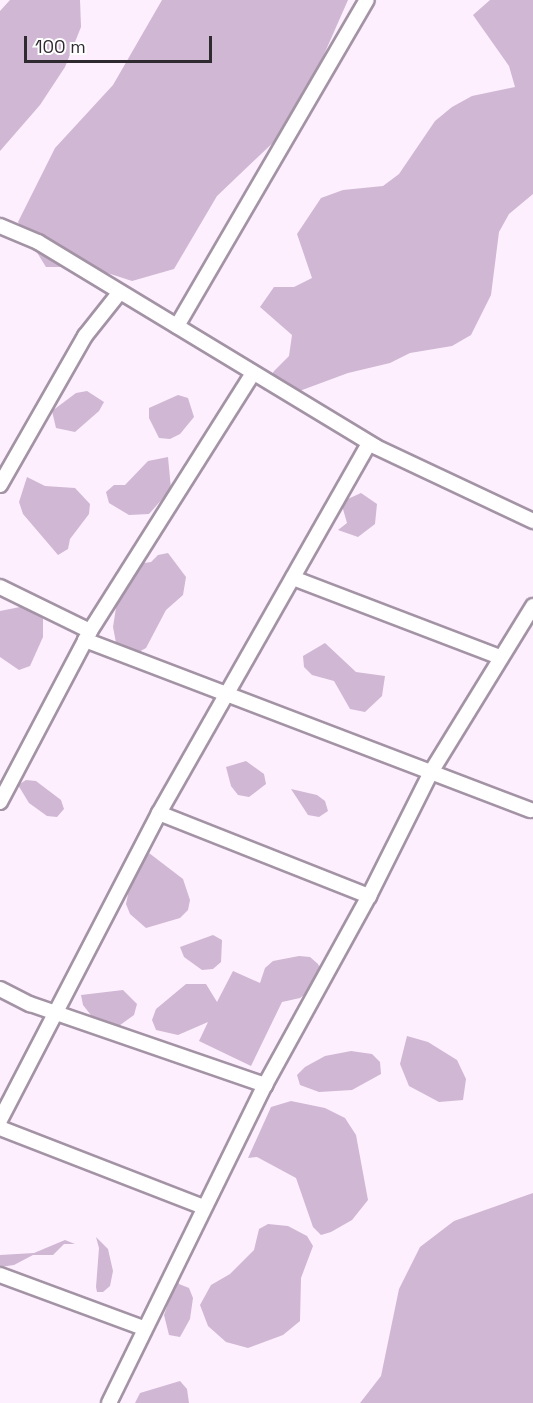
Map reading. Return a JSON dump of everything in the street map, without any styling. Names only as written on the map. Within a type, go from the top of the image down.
[{"type":"street","points":[[177,326],[367,0]]},
{"type":"street","points":[[0,226],[38,242],[369,443],[533,521]]},
{"type":"street","points":[[0,485],[85,336],[120,292]]},
{"type":"street","points":[[0,802],[87,635],[253,373]]},
{"type":"street","points":[[0,1120],[159,813],[369,443]]},
{"type":"street","points":[[293,578],[500,657]]},
{"type":"street","points":[[0,587],[87,635],[226,695],[531,810]]},
{"type":"street","points":[[109,1403],[143,1328],[265,1085],[369,896],[431,772],[533,606]]},
{"type":"street","points":[[159,813],[369,896]]},
{"type":"street","points":[[0,989],[55,1013],[265,1085]]},
{"type":"street","points":[[0,1128],[204,1207]]},
{"type":"street","points":[[0,1275],[143,1328]]},
{"type":"shaded area","points":[[10,0],[80,0],[81,27],[65,67],[40,105],[0,151],[0,11]]},
{"type":"shaded area","points":[[162,0],[348,0],[322,59],[280,136],[217,196],[174,269],[132,281],[89,267],[46,267],[18,222],[55,148],[113,85]]},
{"type":"shaded area","points":[[490,0],[533,0],[533,194],[509,214],[499,232],[491,295],[471,335],[452,346],[410,353],[390,363],[348,373],[286,396],[263,390],[274,371],[289,356],[292,335],[260,307],[274,287],[294,287],[312,278],[297,234],[321,198],[343,190],[383,186],[399,174],[435,121],[452,107],[472,96],[515,87],[509,66],[473,15]]},
{"type":"shaded area","points":[[87,391],[104,402],[99,411],[75,432],[56,428],[52,411],[76,393]]},
{"type":"shaded area","points":[[178,395],[188,398],[194,417],[180,434],[170,439],[159,438],[149,418],[149,408]]},
{"type":"shaded area","points":[[168,457],[171,489],[149,514],[129,515],[109,503],[106,492],[114,485],[125,485],[148,461]]},
{"type":"shaded area","points":[[27,477],[45,486],[75,488],[90,504],[89,514],[70,539],[68,549],[58,555],[23,514],[19,502]]},
{"type":"shaded area","points":[[361,493],[377,504],[375,524],[358,537],[338,530],[347,523],[341,502]]},
{"type":"shaded area","points":[[168,553],[186,577],[183,595],[166,610],[146,648],[137,653],[117,648],[113,627],[118,595],[126,587],[130,565],[151,562],[158,555]]},
{"type":"shaded area","points":[[25,606],[43,617],[43,637],[30,666],[19,670],[0,657],[0,611]]},
{"type":"shaded area","points":[[325,643],[356,672],[385,676],[382,696],[365,712],[350,709],[334,681],[312,675],[304,667],[303,656]]},
{"type":"shaded area","points":[[246,761],[264,774],[266,784],[249,797],[238,795],[231,786],[226,767]]},
{"type":"shaded area","points":[[26,780],[36,781],[61,800],[64,809],[57,817],[47,816],[29,803],[18,785]]},
{"type":"shaded area","points":[[291,789],[317,795],[325,801],[328,811],[319,817],[308,815]]},
{"type":"shaded area","points":[[149,853],[183,879],[190,900],[188,910],[180,918],[146,928],[130,914],[126,904],[131,880]]},
{"type":"shaded area","points":[[213,935],[222,940],[221,962],[213,969],[202,970],[184,957],[180,947]]},
{"type":"shaded area","points":[[299,956],[310,957],[318,964],[323,974],[319,984],[300,998],[282,1002],[251,1066],[199,1041],[208,1022],[178,1035],[156,1030],[152,1020],[156,1009],[186,984],[206,984],[217,1002],[233,971],[260,983],[265,968],[273,961]]},
{"type":"shaded area","points":[[123,990],[137,1004],[134,1015],[116,1028],[97,1023],[83,1005],[81,995]]},
{"type":"shaded area","points":[[407,1036],[428,1042],[457,1060],[466,1079],[463,1100],[439,1102],[409,1086],[400,1064]]},
{"type":"shaded area","points":[[351,1051],[372,1054],[380,1062],[381,1074],[352,1090],[319,1092],[300,1085],[297,1075],[305,1067],[325,1056]]},
{"type":"shaded area","points":[[291,1101],[325,1108],[345,1118],[356,1135],[368,1200],[352,1220],[321,1235],[313,1227],[296,1178],[257,1157],[248,1158],[271,1107]]},
{"type":"shaded area","points":[[533,1193],[533,1403],[360,1403],[381,1376],[399,1289],[420,1247],[454,1221]]},
{"type":"shaded area","points":[[268,1224],[288,1226],[307,1236],[313,1246],[301,1278],[300,1321],[283,1335],[248,1348],[226,1342],[208,1326],[200,1305],[211,1285],[230,1274],[254,1250],[259,1229]]},
{"type":"shaded area","points":[[96,1237],[108,1249],[113,1271],[110,1286],[103,1292],[97,1292],[96,1287],[99,1248]]},
{"type":"shaded area","points":[[65,1240],[75,1244],[64,1244],[53,1255],[33,1255],[14,1265],[0,1267],[0,1255],[34,1253]]},
{"type":"shaded area","points":[[179,1273],[179,1284],[189,1288],[193,1298],[190,1319],[180,1337],[169,1335],[164,1315]]},
{"type":"shaded area","points":[[180,1381],[187,1389],[189,1403],[135,1403],[140,1393]]}]
